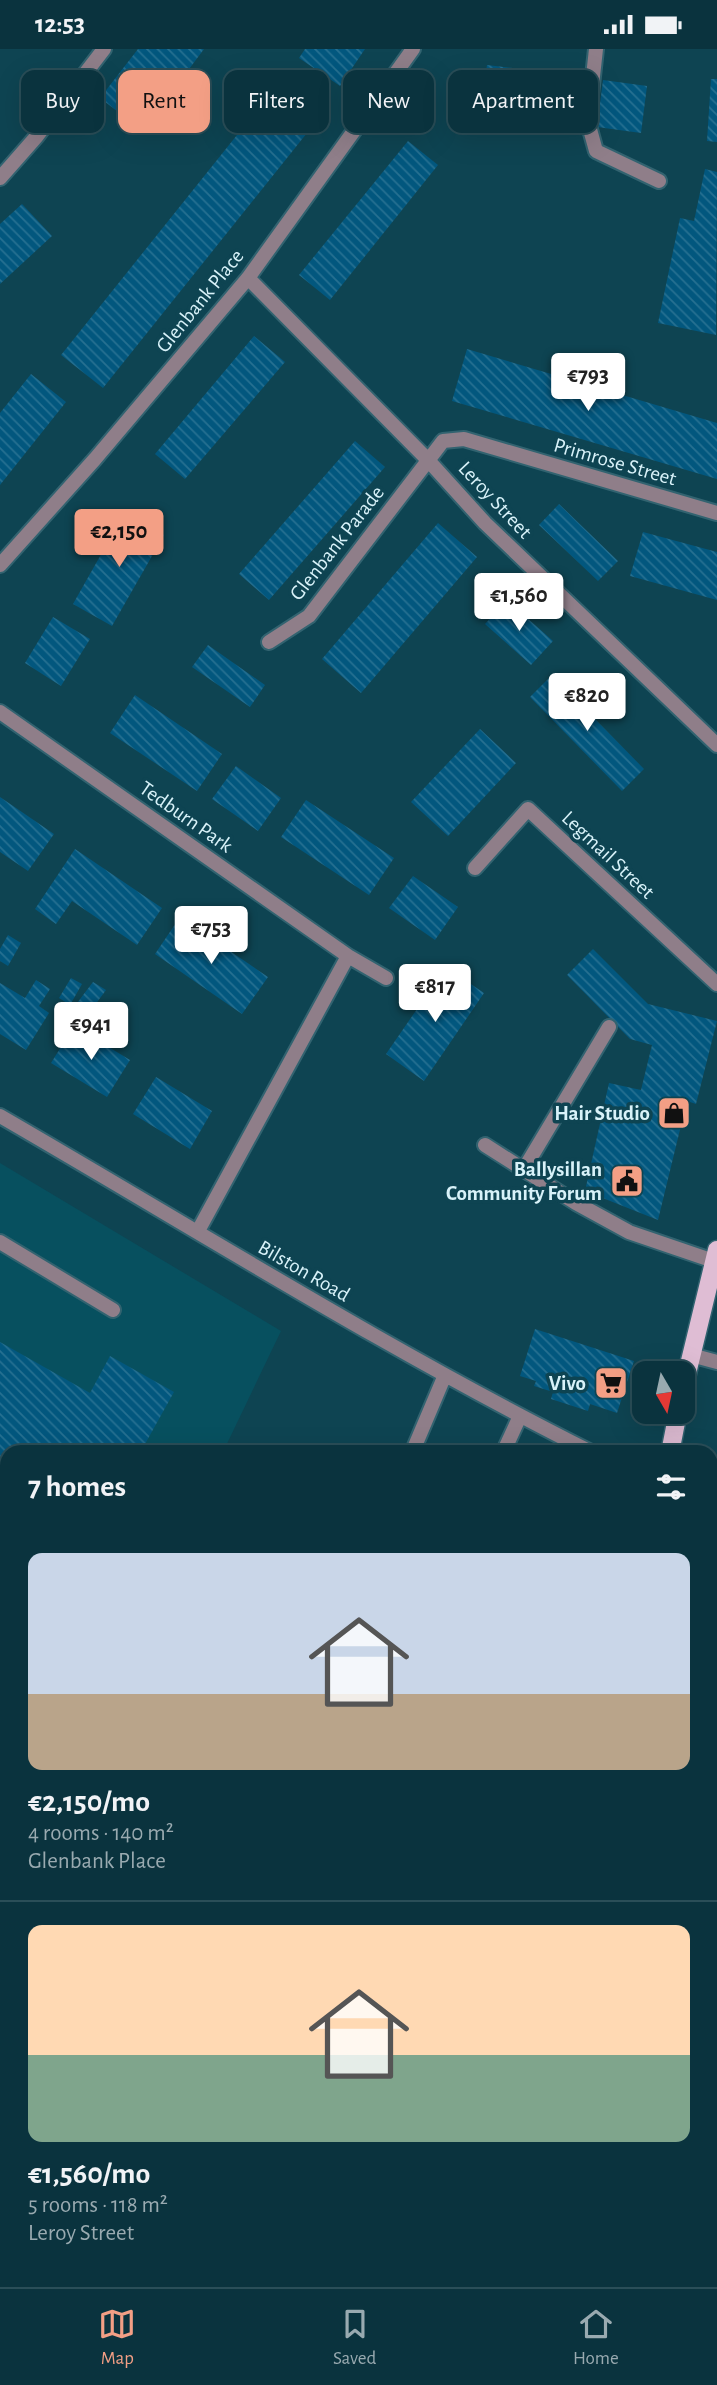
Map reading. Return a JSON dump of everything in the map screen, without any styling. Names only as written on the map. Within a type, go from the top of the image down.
[{"type":"main road","points":[[690,1361],[716,1255]]},
{"type":"main road","points":[[672,1445],[675,1425]]},
{"type":"street","points":[[0,178],[37,136],[104,49]]},
{"type":"street","name":"Glenbank Place","points":[[0,565],[95,459],[248,278],[413,49]]},
{"type":"street","points":[[596,49],[588,122],[596,151],[659,181]]},
{"type":"street","name":"Leroy Street","points":[[248,278],[428,459],[485,523],[717,745]]},
{"type":"street","name":"Primrose Street","points":[[428,459],[443,441],[464,439],[717,513]]},
{"type":"street","name":"Glenbank Parade","points":[[269,642],[309,616],[428,459]]},
{"type":"street","name":"Tedburn Park","points":[[0,712],[348,956],[386,978]]},
{"type":"street","name":"Legmail Street","points":[[475,868],[528,809],[717,984]]},
{"type":"street","points":[[198,1231],[348,956]]},
{"type":"street","points":[[524,1169],[609,1027]]},
{"type":"street","name":"Bilston Road","points":[[0,1116],[198,1231],[272,1279],[577,1445]]},
{"type":"street","points":[[485,1145],[576,1203],[629,1232],[716,1255]]},
{"type":"street","points":[[0,1242],[113,1310]]},
{"type":"street","points":[[691,1355],[717,1361]]},
{"type":"street","points":[[415,1445],[445,1375]]},
{"type":"street","points":[[507,1445],[520,1416]]},
{"type":"shaded area","points":[[0,1163],[281,1331],[226,1445],[0,1445]]},
{"type":"building","points":[[138,49],[204,49],[188,70],[122,70]]},
{"type":"building","points":[[305,49],[365,49],[351,70],[343,70],[343,82],[340,86],[329,78],[329,70],[317,70],[299,58]]},
{"type":"building","points":[[487,65],[530,70],[486,70]]},
{"type":"building","points":[[118,75],[118,112],[104,101],[104,93]]},
{"type":"building","points":[[711,79],[717,79],[717,142],[707,141]]},
{"type":"building","points":[[603,80],[647,86],[641,133],[598,127]]},
{"type":"building","points":[[239,133],[307,133],[103,388],[61,355]]},
{"type":"building","points":[[408,141],[438,165],[330,300],[299,275]]},
{"type":"building","points":[[705,169],[717,172],[716,335],[658,323],[680,218],[694,221]]},
{"type":"building","points":[[22,204],[52,236],[0,284],[0,224]]},
{"type":"building","points":[[254,336],[285,362],[185,479],[155,454]]},
{"type":"building","points":[[467,349],[717,423],[717,479],[452,401]]},
{"type":"building","points":[[31,374],[66,402],[0,485],[0,413]]},
{"type":"building","points":[[355,441],[385,467],[269,600],[239,574]]},
{"type":"building","points":[[559,504],[618,561],[598,581],[539,525]]},
{"type":"building","points":[[125,512],[164,535],[112,626],[73,604]]},
{"type":"building","points":[[438,523],[477,557],[361,693],[322,659]]},
{"type":"building","points":[[643,532],[717,552],[717,600],[630,576]]},
{"type":"building","points":[[507,600],[553,641],[531,665],[485,624]]},
{"type":"building","points":[[53,617],[90,639],[61,686],[25,663]]},
{"type":"building","points":[[208,645],[265,685],[250,707],[192,667]]},
{"type":"building","points":[[552,675],[644,769],[622,791],[530,697]]},
{"type":"building","points":[[135,695],[222,754],[197,791],[110,733]]},
{"type":"building","points":[[480,729],[516,763],[448,836],[411,802]]},
{"type":"building","points":[[236,766],[281,798],[258,831],[212,799]]},
{"type":"building","points":[[0,797],[54,834],[28,871],[0,852]]},
{"type":"building","points":[[306,800],[394,858],[369,895],[281,837]]},
{"type":"building","points":[[75,849],[162,908],[137,945],[72,901],[56,924],[35,909]]},
{"type":"building","points":[[413,876],[458,907],[435,940],[389,908]]},
{"type":"building","points":[[180,917],[268,977],[242,1014],[155,954]]},
{"type":"building","points":[[8,935],[21,943],[8,966],[0,961],[0,949]]},
{"type":"building","points":[[593,949],[648,1004],[717,1021],[696,1104],[687,1101],[658,1220],[585,1191],[609,1083],[641,1090],[652,1045],[630,1039],[567,975]]},
{"type":"building","points":[[446,967],[484,993],[424,1081],[386,1054]]},
{"type":"building","points":[[71,978],[82,984],[70,1005],[59,998]]},
{"type":"building","points":[[36,980],[50,989],[39,1006],[49,1013],[26,1050],[0,1034],[0,983],[25,998]]},
{"type":"building","points":[[93,982],[106,990],[87,1016],[74,1007]]},
{"type":"building","points":[[74,1026],[130,1060],[107,1097],[51,1063]]},
{"type":"building","points":[[156,1077],[212,1111],[190,1149],[133,1114]]},
{"type":"building","points":[[535,1329],[634,1361],[617,1413],[590,1404],[588,1411],[551,1399],[553,1392],[534,1386],[536,1381],[520,1376]]},
{"type":"building","points":[[0,1342],[90,1393],[110,1356],[174,1392],[144,1445],[0,1445]]},
{"type":"place","name":"Hair Studio","points":[[674,1113]]},
{"type":"place","name":"Ballysillan Community Forum","points":[[627,1181]]},
{"type":"place","name":"Vivo","points":[[611,1383]]}]
